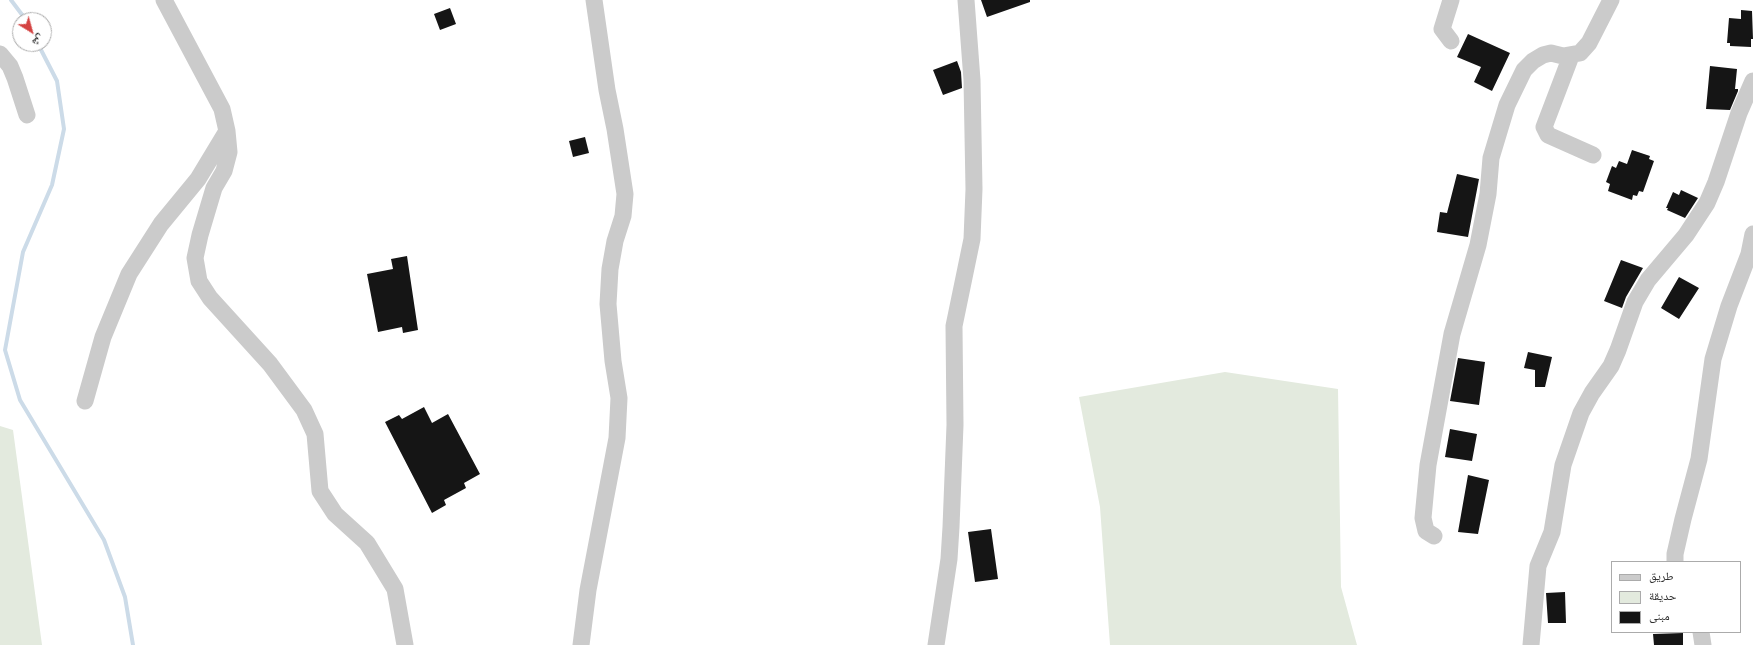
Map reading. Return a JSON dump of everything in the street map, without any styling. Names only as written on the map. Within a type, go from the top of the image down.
[{"type":"street","points":[[164,0],[222,109],[227,131],[229,152],[224,171],[214,188],[195,258],[199,281],[210,298],[270,364],[304,410],[315,434],[320,491],[335,514],[367,543],[395,589],[405,645]]},
{"type":"street","points":[[581,645],[588,590],[617,438],[620,398],[613,361],[608,304],[610,269],[615,242],[623,216],[625,194],[616,129],[607,90],[594,0]]},
{"type":"street","points":[[936,645],[949,559],[951,527],[955,425],[954,326],[972,240],[974,189],[972,80],[966,0]]},
{"type":"street","points":[[1451,0],[1442,29],[1451,42]]},
{"type":"street","points":[[1434,536],[1426,531],[1423,518],[1428,465],[1452,334],[1478,245],[1488,194],[1492,158],[1507,105],[1524,70],[1534,60],[1543,55],[1552,53],[1571,56],[1580,53],[1589,44],[1611,0]]},
{"type":"street","points":[[0,54],[10,66],[27,115]]},
{"type":"street","points":[[1571,56],[1544,127],[1548,135],[1593,156]]},
{"type":"street","points":[[1531,645],[1538,566],[1552,532],[1562,465],[1581,413],[1613,361],[1634,302],[1648,280],[1686,234],[1707,203],[1716,182],[1739,113],[1753,81]]},
{"type":"street","points":[[85,401],[103,337],[129,274],[161,224],[198,179],[227,131]]},
{"type":"street","points":[[1676,561],[1675,554],[1681,526],[1699,459],[1713,359],[1753,236]]},
{"type":"street","points":[[1700,633],[1703,645]]},
{"type":"green space","points":[[1225,372],[1338,389],[1341,587],[1357,645],[1110,645],[1100,507],[1079,397]]},
{"type":"green space","points":[[0,426],[13,430],[42,645],[0,645]]},
{"type":"building","points":[[981,0],[1030,0],[1030,2],[987,17]]},
{"type":"building","points":[[450,8],[456,24],[440,30],[434,14]]},
{"type":"building","points":[[1741,10],[1752,11],[1753,39],[1751,39],[1751,47],[1730,46],[1730,43],[1727,43],[1729,18],[1741,19]]},
{"type":"building","points":[[1468,34],[1510,53],[1492,91],[1474,82],[1481,67],[1457,57]]},
{"type":"building","points":[[957,61],[961,72],[962,88],[943,95],[933,70]]},
{"type":"building","points":[[1710,66],[1737,69],[1735,89],[1738,89],[1738,91],[1730,110],[1706,109]]},
{"type":"building","points":[[585,137],[589,153],[573,157],[569,141]]},
{"type":"building","points":[[1632,150],[1650,156],[1649,159],[1654,161],[1643,192],[1639,191],[1637,196],[1633,195],[1632,200],[1608,191],[1610,184],[1606,182],[1612,166],[1616,168],[1619,161],[1627,164]]},
{"type":"building","points":[[1457,174],[1479,179],[1468,237],[1437,232],[1440,212],[1447,213]]},
{"type":"building","points":[[1681,190],[1698,198],[1685,218],[1667,210],[1668,208],[1666,208],[1673,192],[1679,195]]},
{"type":"building","points":[[407,256],[418,330],[403,333],[402,327],[378,332],[367,274],[393,269],[391,259]]},
{"type":"building","points":[[1621,260],[1643,268],[1626,297],[1622,308],[1604,301]]},
{"type":"building","points":[[1679,277],[1699,288],[1679,319],[1661,308]]},
{"type":"building","points":[[1528,352],[1552,357],[1545,387],[1535,387],[1535,370],[1524,368]]},
{"type":"building","points":[[1458,358],[1485,362],[1479,405],[1450,401]]},
{"type":"building","points":[[424,407],[432,423],[448,414],[480,474],[464,483],[466,488],[444,500],[446,505],[432,513],[385,422],[399,415],[402,419]]},
{"type":"building","points":[[1450,429],[1477,434],[1472,461],[1445,457]]},
{"type":"building","points":[[1468,475],[1489,480],[1478,534],[1458,532]]},
{"type":"building","points":[[991,529],[998,579],[975,582],[968,532]]},
{"type":"building","points":[[1565,592],[1566,623],[1548,623],[1546,593]]},
{"type":"building","points":[[1683,633],[1683,645],[1654,645],[1653,634]]},
{"type":"waterway","points":[[11,0],[20,12]]},
{"type":"waterway","points":[[42,52],[57,81],[64,129],[52,185],[23,252],[5,350],[20,400],[104,540],[125,597],[133,645]]}]
